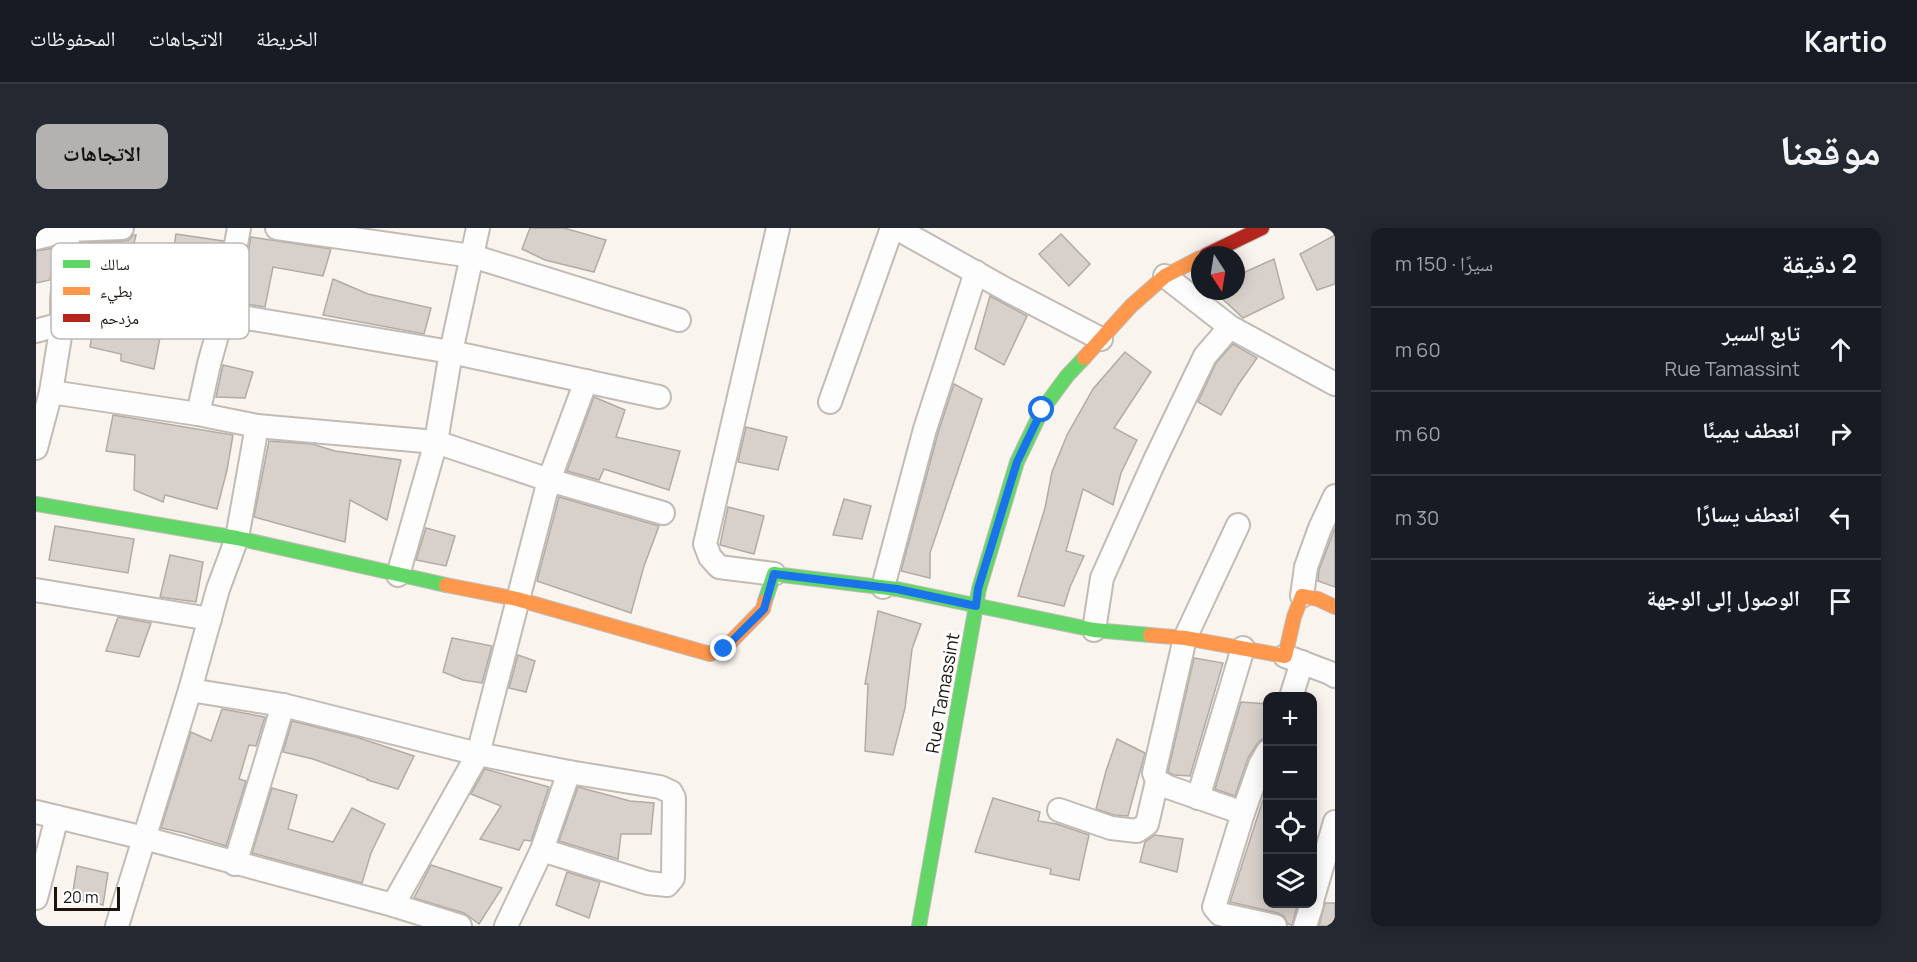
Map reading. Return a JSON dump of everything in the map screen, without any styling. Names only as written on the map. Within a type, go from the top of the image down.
[{"type":"street","points":[[36,238],[69,229],[122,228]]},
{"type":"street","points":[[236,243],[239,228]]},
{"type":"street","points":[[277,228],[472,256],[679,320]]},
{"type":"street","points":[[398,575],[436,442],[451,352],[478,228]]},
{"type":"street","points":[[778,228],[705,544],[710,557],[719,567],[883,587],[1094,630],[1185,638],[1243,648],[1293,659],[1335,676]]},
{"type":"street","points":[[830,402],[894,228],[1101,339]]},
{"type":"street","points":[[1225,246],[1262,228]]},
{"type":"street","name":"Rue Tamassint","points":[[919,926],[978,589],[1017,462],[1042,410],[1067,376],[1131,306],[1165,276],[1191,263]]},
{"type":"street","points":[[883,587],[925,429],[976,272]]},
{"type":"street","points":[[1165,276],[1230,327],[1335,384]]},
{"type":"street","points":[[249,318],[451,352],[659,397]]},
{"type":"street","points":[[36,331],[51,327]]},
{"type":"street","points":[[1094,630],[1102,578],[1154,462],[1205,356],[1230,327]]},
{"type":"street","points":[[36,448],[51,392],[60,339]]},
{"type":"street","points":[[198,414],[216,339]]},
{"type":"street","points":[[393,905],[478,754],[549,480],[586,381]]},
{"type":"street","points":[[51,392],[198,414],[257,426],[436,442],[549,480],[663,513]]},
{"type":"street","points":[[117,926],[190,690],[218,589],[237,538],[257,426]]},
{"type":"street","points":[[1291,692],[1294,617],[1302,596],[1306,567],[1335,496]]},
{"type":"street","points":[[36,504],[107,514],[237,538],[398,575],[517,599],[710,654],[724,649],[764,609],[774,574]]},
{"type":"street","points":[[1059,810],[1111,828],[1137,831],[1147,824],[1157,781],[1154,773],[1185,638],[1238,525]]},
{"type":"street","points":[[36,590],[210,619]]},
{"type":"street","points":[[1302,596],[1317,599],[1335,607]]},
{"type":"street","points":[[1198,798],[1243,648]]},
{"type":"street","points":[[190,690],[283,705],[478,754],[660,787],[670,792],[674,798],[673,878],[667,885],[648,883],[542,850]]},
{"type":"street","points":[[235,864],[283,705]]},
{"type":"street","points":[[1263,760],[1243,813],[1214,907],[1220,914],[1275,926]]},
{"type":"street","points":[[506,926],[542,850],[569,772]]},
{"type":"street","points":[[1157,781],[1243,813]]},
{"type":"street","points":[[36,898],[46,814],[393,905],[460,926]]},
{"type":"street","points":[[1317,885],[1335,822]]},
{"type":"street","points":[[1305,926],[1310,908]]},
{"type":"building","points":[[530,228],[564,228],[606,240],[594,272],[545,260],[522,249]]},
{"type":"building","points":[[176,234],[223,241],[223,243],[174,243]]},
{"type":"building","points":[[1061,234],[1090,264],[1069,286],[1039,254]]},
{"type":"building","points":[[136,235],[134,243],[81,243],[123,241]]},
{"type":"building","points":[[1335,235],[1335,284],[1317,290],[1300,254]]},
{"type":"building","points":[[251,237],[331,249],[323,276],[273,267],[265,307],[249,305]]},
{"type":"building","points":[[51,248],[50,280],[36,283],[36,251]]},
{"type":"building","points":[[1274,259],[1284,298],[1243,318],[1224,300],[1245,300],[1245,272]]},
{"type":"building","points":[[333,279],[368,294],[431,308],[424,334],[323,315]]},
{"type":"building","points":[[990,296],[1027,316],[1004,365],[975,349]]},
{"type":"building","points":[[91,339],[160,339],[154,369],[121,361],[121,354],[90,347]]},
{"type":"building","points":[[1233,344],[1257,358],[1221,415],[1198,402],[1216,363]]},
{"type":"building","points":[[1125,352],[1151,372],[1114,428],[1137,440],[1121,473],[1113,505],[1083,489],[1066,551],[1084,556],[1064,606],[1018,596],[1045,508],[1052,472],[1067,435],[1093,389]]},
{"type":"building","points":[[223,365],[253,372],[245,398],[216,397]]},
{"type":"building","points":[[954,384],[982,399],[930,553],[930,578],[901,571],[938,433]]},
{"type":"building","points":[[594,397],[625,410],[616,437],[680,451],[669,490],[604,469],[599,480],[567,471]]},
{"type":"building","points":[[113,415],[233,435],[217,509],[165,495],[163,502],[134,490],[135,455],[106,451]]},
{"type":"building","points":[[746,427],[787,437],[778,470],[738,462]]},
{"type":"building","points":[[269,441],[312,444],[335,451],[401,460],[387,520],[350,500],[345,542],[254,517]]},
{"type":"building","points":[[559,497],[659,526],[644,566],[631,613],[537,581]]},
{"type":"building","points":[[844,499],[871,506],[862,539],[833,535]]},
{"type":"building","points":[[728,507],[764,516],[754,554],[720,545]]},
{"type":"building","points":[[55,526],[134,539],[128,573],[49,560]]},
{"type":"building","points":[[426,528],[455,536],[446,566],[416,560]]},
{"type":"building","points":[[1335,528],[1335,587],[1318,581],[1319,570]]},
{"type":"building","points":[[170,555],[203,562],[196,602],[160,597]]},
{"type":"building","points":[[878,611],[921,624],[912,649],[905,708],[893,755],[865,751],[868,684],[865,684]]},
{"type":"building","points":[[118,617],[151,623],[139,657],[106,651]]},
{"type":"building","points":[[452,638],[492,646],[482,683],[463,680],[443,672]]},
{"type":"building","points":[[518,655],[535,661],[526,692],[509,688]]},
{"type":"building","points":[[1194,658],[1223,663],[1190,776],[1174,775],[1168,772]]},
{"type":"building","points":[[1241,702],[1263,704],[1263,739],[1248,758],[1235,796],[1215,789]]},
{"type":"building","points":[[222,709],[265,717],[256,746],[249,745],[239,779],[246,781],[226,846],[161,828],[191,732],[211,741]]},
{"type":"building","points":[[292,721],[356,737],[414,756],[398,789],[367,780],[313,759],[283,752]]},
{"type":"building","points":[[1117,739],[1145,753],[1128,816],[1114,815],[1096,809]]},
{"type":"building","points":[[485,769],[549,787],[531,841],[524,840],[519,850],[480,839],[501,806],[471,794]]},
{"type":"building","points":[[578,787],[630,801],[654,803],[651,834],[621,834],[618,859],[559,841]]},
{"type":"building","points":[[272,788],[297,795],[288,829],[333,842],[352,808],[385,824],[371,853],[362,883],[252,853]]},
{"type":"building","points":[[993,798],[1040,812],[1038,821],[1057,824],[1089,835],[1079,880],[1050,874],[1051,869],[975,852]]},
{"type":"building","points":[[1263,800],[1263,908],[1297,908],[1292,925],[1288,924],[1284,916],[1278,913],[1230,902]]},
{"type":"building","points":[[1155,835],[1183,839],[1177,872],[1140,862],[1145,842]]},
{"type":"building","points":[[431,865],[502,888],[479,924],[464,913],[414,898]]},
{"type":"building","points":[[77,866],[108,873],[103,905],[72,898]]},
{"type":"building","points":[[567,872],[600,882],[589,918],[556,905]]},
{"type":"building","points":[[1325,903],[1335,903],[1335,926],[1319,926]]},
{"type":"traffic: fast","points":[[919,926],[979,589],[1017,462],[1042,410],[1067,376],[1084,358]]},
{"type":"traffic: fast","points":[[36,504],[237,538],[446,585]]},
{"type":"traffic: fast","points":[[765,601],[774,574],[897,589],[1094,630],[1150,635]]},
{"type":"traffic: slow","points":[[1084,358],[1131,306],[1165,276],[1191,263]]},
{"type":"traffic: slow","points":[[446,585],[517,599],[710,654],[724,649],[763,609],[765,601]]},
{"type":"traffic: slow","points":[[1150,635],[1185,638],[1285,656],[1294,617],[1302,596],[1318,599],[1335,607]]},
{"type":"traffic: jam","points":[[1225,246],[1262,228]]},
{"type":"route","points":[[724,649],[764,609],[774,574],[897,589],[976,606],[978,589],[1017,462],[1042,410]]}]
